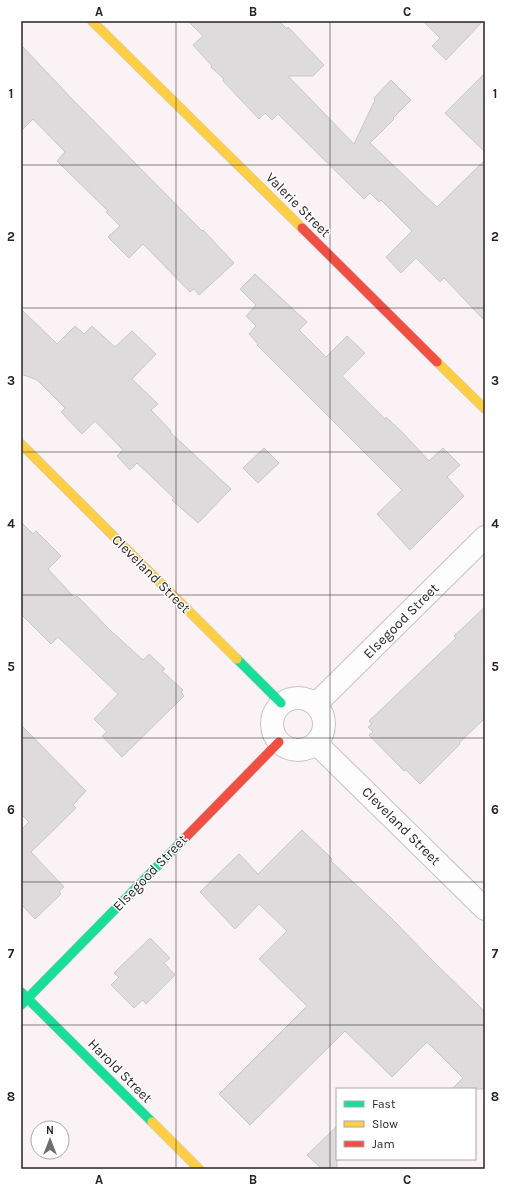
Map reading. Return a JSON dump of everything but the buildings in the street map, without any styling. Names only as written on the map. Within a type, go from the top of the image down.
[{"type":"street","name":"Valerie Street","points":[[92,21],[485,409]]},
{"type":"street","name":"Cleveland Street","points":[[21,444],[281,703]]},
{"type":"street","name":"Elsegood Street","points":[[316,704],[485,537]]},
{"type":"street","points":[[298,697],[308,699],[316,704],[323,713],[325,724],[323,734],[316,743],[307,749],[297,750],[287,748],[278,742],[273,732],[272,722],[274,712],[281,703],[289,698],[298,697]]},
{"type":"street","name":"Elsegood Street","points":[[23,998],[278,742]]},
{"type":"street","name":"Cleveland Street","points":[[316,743],[485,909]]},
{"type":"street","name":"Harold Street","points":[[23,998],[199,1169]]},
{"type":"traffic: fast","points":[[237,659],[281,703]]},
{"type":"traffic: fast","points":[[21,1005],[186,837]]},
{"type":"traffic: fast","points":[[21,992],[152,1122]]},
{"type":"traffic: slow","points":[[92,21],[302,228]]},
{"type":"traffic: slow","points":[[437,362],[485,409]]},
{"type":"traffic: slow","points":[[21,444],[237,659]]},
{"type":"traffic: slow","points":[[152,1122],[199,1169]]},
{"type":"traffic: jam","points":[[302,228],[437,362]]},
{"type":"traffic: jam","points":[[186,837],[279,742]]}]
